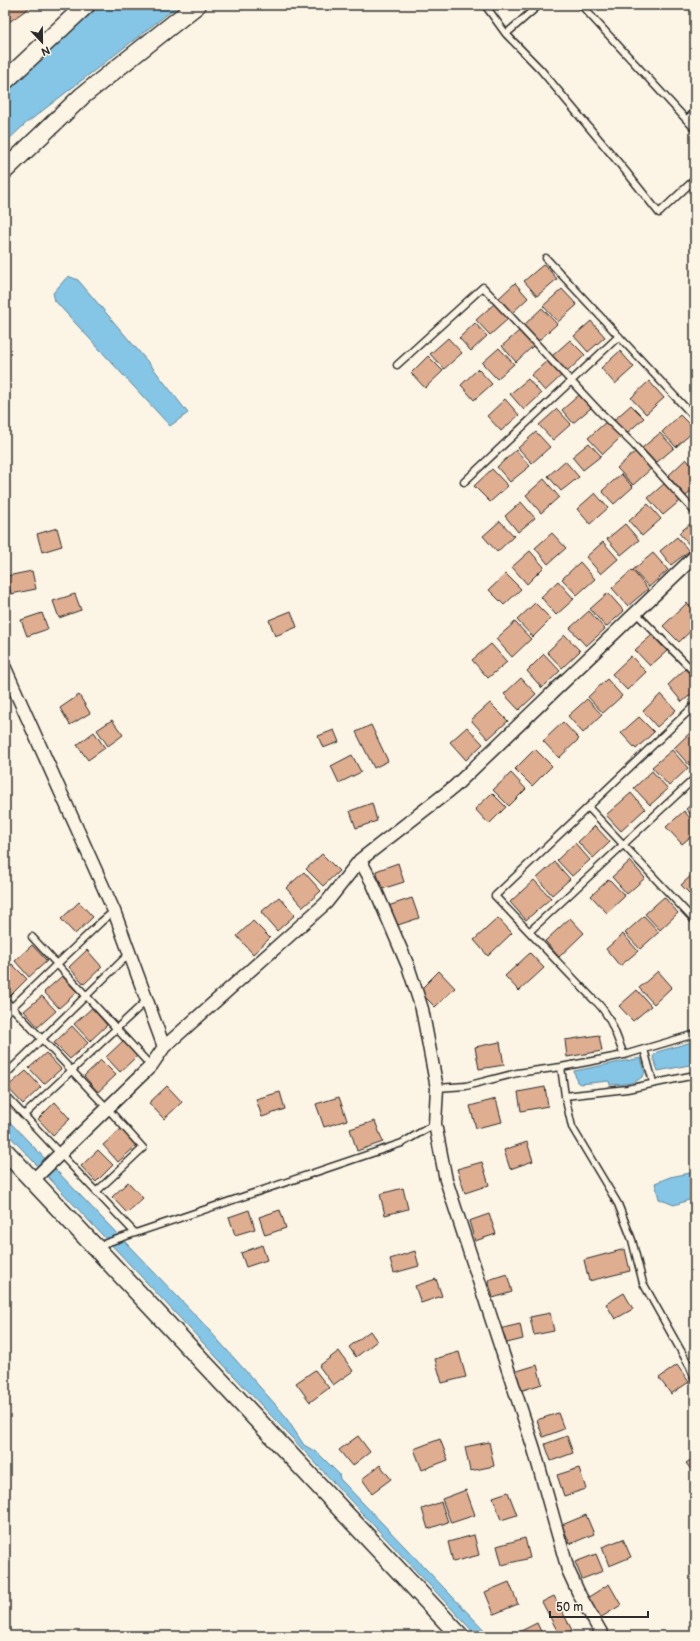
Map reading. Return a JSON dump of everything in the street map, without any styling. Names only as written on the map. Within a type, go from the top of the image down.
[{"type":"street","points":[[5,81],[86,5]]},
{"type":"street","points":[[5,170],[82,96],[197,5]]},
{"type":"street","points":[[35,1177],[152,1066],[164,1047],[326,903],[360,860],[454,787],[695,556]]},
{"type":"street","points":[[5,668],[114,911],[164,1047]]},
{"type":"street","points":[[360,860],[373,884],[410,974],[422,1009],[437,1088],[435,1124],[446,1180],[532,1442],[568,1570],[580,1596],[603,1636]]},
{"type":"street","points":[[5,1151],[35,1177],[100,1244],[460,1636]]},
{"type":"lane","points":[[485,5],[506,34],[546,76],[659,213],[695,179]]},
{"type":"lane","points":[[506,34],[539,5]]},
{"type":"lane","points":[[586,6],[695,129]]},
{"type":"lane","points":[[687,120],[695,112]]},
{"type":"lane","points":[[546,258],[695,418]]},
{"type":"lane","points":[[396,365],[483,287],[570,380],[632,443],[695,512]]},
{"type":"lane","points":[[464,482],[570,380],[619,336]]},
{"type":"lane","points":[[635,612],[695,673]]},
{"type":"lane","points":[[624,1055],[608,1018],[600,1004],[593,999],[495,896],[589,808],[695,705]]},
{"type":"lane","points":[[529,932],[624,846],[695,778]]},
{"type":"lane","points":[[589,808],[695,921]]},
{"type":"lane","points":[[5,1014],[114,911]]},
{"type":"lane","points":[[32,937],[152,1066]]},
{"type":"lane","points":[[5,1075],[129,954]]},
{"type":"lane","points":[[5,1000],[108,1109],[142,1148],[97,1191]]},
{"type":"lane","points":[[24,1115],[147,1000]]},
{"type":"lane","points":[[437,1088],[466,1086],[517,1073],[561,1067],[624,1055],[695,1034]]},
{"type":"lane","points":[[644,1049],[653,1082]]},
{"type":"lane","points":[[561,1067],[565,1096],[572,1127],[618,1204],[632,1240],[643,1283],[690,1367],[695,1379]]},
{"type":"lane","points":[[565,1096],[627,1089],[653,1082],[695,1075]]},
{"type":"lane","points":[[5,1095],[24,1115],[56,1157],[97,1191],[134,1232]]},
{"type":"lane","points":[[100,1244],[402,1143],[435,1124]]},
{"type":"water","points":[[102,5],[179,5],[24,125],[5,143],[5,90],[55,43]]},
{"type":"water","points":[[68,276],[78,280],[153,368],[188,413],[170,426],[55,301],[53,293]]},
{"type":"water","points":[[695,1041],[695,1064],[658,1071],[653,1057],[657,1052]]},
{"type":"water","points":[[641,1058],[645,1073],[634,1082],[610,1085],[609,1081],[580,1084],[577,1082],[574,1071]]},
{"type":"water","points":[[5,1117],[201,1321],[283,1413],[304,1445],[318,1453],[339,1474],[340,1479],[490,1636],[477,1636],[5,1131]]},
{"type":"water","points":[[695,1172],[695,1198],[674,1205],[659,1199],[655,1183],[670,1177]]},
{"type":"building","points":[[5,5],[33,5],[5,25]]},
{"type":"building","points":[[544,264],[557,279],[537,296],[524,281]]},
{"type":"building","points":[[515,283],[528,298],[512,313],[499,298]]},
{"type":"building","points":[[562,289],[577,305],[558,322],[543,306]]},
{"type":"building","points":[[494,304],[508,319],[490,335],[476,320]]},
{"type":"building","points":[[542,308],[557,324],[538,341],[523,326]]},
{"type":"building","points":[[591,321],[605,337],[588,352],[574,336]]},
{"type":"building","points":[[475,323],[487,336],[471,351],[459,338]]},
{"type":"building","points":[[519,331],[533,346],[516,362],[502,346]]},
{"type":"building","points":[[448,338],[462,353],[444,369],[430,354]]},
{"type":"building","points":[[570,340],[585,355],[567,372],[552,356]]},
{"type":"building","points":[[499,348],[514,364],[497,379],[482,363]]},
{"type":"building","points":[[620,351],[634,367],[615,384],[601,368]]},
{"type":"building","points":[[428,356],[443,371],[425,388],[411,373]]},
{"type":"building","points":[[547,361],[561,376],[545,391],[531,375]]},
{"type":"building","points":[[478,369],[492,384],[474,400],[461,385]]},
{"type":"building","points":[[528,379],[541,394],[524,410],[510,394]]},
{"type":"building","points":[[649,381],[664,398],[646,414],[631,398]]},
{"type":"building","points":[[579,395],[591,408],[573,423],[562,410]]},
{"type":"building","points":[[505,399],[519,415],[501,431],[487,416]]},
{"type":"building","points":[[631,405],[644,418],[626,434],[614,420]]},
{"type":"building","points":[[557,409],[571,424],[553,440],[539,425]]},
{"type":"building","points":[[680,415],[695,430],[676,447],[662,432]]},
{"type":"building","points":[[607,421],[621,437],[603,454],[588,438]]},
{"type":"building","points":[[536,432],[550,447],[532,463],[518,448]]},
{"type":"building","points":[[660,433],[674,448],[656,463],[642,448]]},
{"type":"building","points":[[589,443],[601,456],[583,470],[572,457]]},
{"type":"building","points":[[516,450],[530,466],[510,482],[497,467]]},
{"type":"building","points":[[636,451],[652,468],[633,485],[617,468]]},
{"type":"building","points":[[686,459],[695,469],[695,488],[686,496],[668,476]]},
{"type":"building","points":[[565,461],[579,477],[561,491],[548,476]]},
{"type":"building","points":[[492,469],[508,486],[490,502],[474,486]]},
{"type":"building","points":[[621,474],[633,487],[614,504],[602,491]]},
{"type":"building","points":[[544,479],[559,497],[541,513],[526,495]]},
{"type":"building","points":[[665,483],[681,500],[663,515],[648,498]]},
{"type":"building","points":[[595,493],[608,508],[590,524],[577,509]]},
{"type":"building","points":[[521,502],[535,518],[518,532],[505,516]]},
{"type":"building","points":[[648,504],[661,519],[642,536],[629,521]]},
{"type":"building","points":[[695,520],[695,545],[692,548],[679,533]]},
{"type":"building","points":[[500,521],[514,536],[497,552],[483,536]]},
{"type":"building","points":[[625,524],[639,540],[621,555],[607,539]]},
{"type":"building","points":[[57,528],[62,546],[42,552],[37,534]]},
{"type":"building","points":[[552,533],[566,548],[548,564],[535,548]]},
{"type":"building","points":[[677,537],[689,551],[671,565],[660,551]]},
{"type":"building","points":[[603,542],[618,559],[601,574],[586,557]]},
{"type":"building","points":[[530,551],[544,567],[527,584],[512,567]]},
{"type":"building","points":[[653,553],[668,570],[649,587],[633,570]]},
{"type":"building","points":[[580,562],[595,579],[577,595],[562,579]]},
{"type":"building","points":[[632,570],[648,589],[628,606],[612,588]]},
{"type":"building","points":[[32,571],[36,589],[11,594],[7,576]]},
{"type":"building","points":[[506,574],[521,589],[504,605],[489,590]]},
{"type":"building","points":[[558,581],[574,599],[556,615],[541,597]]},
{"type":"building","points":[[608,593],[624,611],[606,627],[590,609]]},
{"type":"building","points":[[75,594],[81,610],[59,618],[53,601]]},
{"type":"building","points":[[535,603],[551,619],[533,637],[517,620]]},
{"type":"building","points":[[687,603],[695,611],[695,627],[679,642],[663,626]]},
{"type":"building","points":[[291,611],[297,627],[275,636],[269,620]]},
{"type":"building","points":[[589,611],[605,629],[586,646],[570,628]]},
{"type":"building","points":[[42,613],[48,629],[27,636],[21,620]]},
{"type":"building","points":[[515,622],[531,639],[512,657],[496,639]]},
{"type":"building","points":[[565,635],[580,651],[562,668],[547,652]]},
{"type":"building","points":[[652,635],[667,651],[650,666],[635,650]]},
{"type":"building","points":[[491,644],[507,662],[488,678],[472,660]]},
{"type":"building","points":[[544,654],[560,671],[542,688],[527,671]]},
{"type":"building","points":[[631,656],[646,672],[627,690],[612,674]]},
{"type":"building","points":[[685,669],[695,680],[695,691],[682,702],[668,685]]},
{"type":"building","points":[[521,678],[536,694],[519,710],[504,694]]},
{"type":"building","points":[[607,679],[622,696],[603,713],[588,697]]},
{"type":"building","points":[[661,694],[676,710],[657,727],[643,711]]},
{"type":"building","points":[[79,695],[90,713],[70,725],[60,708]]},
{"type":"building","points":[[587,699],[602,715],[583,733],[568,716]]},
{"type":"building","points":[[490,703],[508,721],[488,739],[471,720]]},
{"type":"building","points":[[639,717],[654,732],[636,749],[621,733]]},
{"type":"building","points":[[112,720],[123,735],[108,746],[97,730]]},
{"type":"building","points":[[563,722],[579,739],[559,758],[543,741]]},
{"type":"building","points":[[371,725],[388,761],[374,768],[356,732]]},
{"type":"building","points":[[467,727],[483,744],[466,760],[450,742]]},
{"type":"building","points":[[695,728],[695,760],[689,765],[674,748]]},
{"type":"building","points":[[334,730],[339,742],[323,748],[318,736]]},
{"type":"building","points":[[94,732],[105,748],[88,760],[77,745]]},
{"type":"building","points":[[535,749],[552,766],[532,786],[515,769]]},
{"type":"building","points":[[672,750],[688,768],[669,786],[652,767]]},
{"type":"building","points":[[352,755],[361,772],[339,783],[331,766]]},
{"type":"building","points":[[652,771],[668,789],[650,805],[634,788]]},
{"type":"building","points":[[511,773],[526,789],[509,806],[493,790]]},
{"type":"building","points":[[492,793],[506,807],[489,824],[475,809]]},
{"type":"building","points":[[631,793],[645,809],[621,831],[606,815]]},
{"type":"building","points":[[695,801],[695,820],[686,809]]},
{"type":"building","points":[[372,803],[377,821],[356,828],[350,811]]},
{"type":"building","points":[[684,811],[695,824],[695,833],[682,844],[666,827]]},
{"type":"building","points":[[595,826],[610,842],[593,858],[578,842]]},
{"type":"building","points":[[575,843],[590,860],[572,876],[557,860]]},
{"type":"building","points":[[322,854],[339,871],[323,886],[306,869]]},
{"type":"building","points":[[630,861],[645,878],[627,894],[612,877]]},
{"type":"building","points":[[555,862],[570,879],[552,895],[537,878]]},
{"type":"building","points":[[398,863],[404,882],[382,889],[376,871]]},
{"type":"building","points":[[304,872],[321,891],[303,907],[286,888]]},
{"type":"building","points":[[695,872],[695,897],[694,898],[681,885]]},
{"type":"building","points":[[609,879],[625,896],[607,913],[591,896]]},
{"type":"building","points":[[534,880],[551,898],[526,920],[510,902]]},
{"type":"building","points":[[279,897],[295,915],[277,931],[261,912]]},
{"type":"building","points":[[664,897],[678,913],[660,930],[645,914]]},
{"type":"building","points":[[412,898],[419,918],[395,926],[388,906]]},
{"type":"building","points":[[79,902],[93,917],[75,934],[61,919]]},
{"type":"building","points":[[644,916],[659,932],[640,949],[625,933]]},
{"type":"building","points":[[498,918],[512,933],[488,956],[474,940]]},
{"type":"building","points":[[570,918],[584,933],[559,957],[545,941]]},
{"type":"building","points":[[253,921],[270,938],[253,954],[237,936]]},
{"type":"building","points":[[623,934],[638,951],[620,966],[606,949]]},
{"type":"building","points":[[32,945],[47,961],[29,977],[15,961]]},
{"type":"building","points":[[87,950],[102,967],[84,984],[69,967]]},
{"type":"building","points":[[530,953],[544,968],[519,991],[505,976]]},
{"type":"building","points":[[12,964],[27,979],[10,996],[5,991],[5,970]]},
{"type":"building","points":[[439,971],[455,988],[435,1007],[419,991]]},
{"type":"building","points":[[658,971],[672,987],[654,1004],[639,988]]},
{"type":"building","points":[[62,976],[77,992],[59,1008],[44,992]]},
{"type":"building","points":[[637,990],[651,1006],[633,1021],[619,1006]]},
{"type":"building","points":[[42,996],[56,1011],[38,1027],[24,1011]]},
{"type":"building","points":[[92,1008],[107,1025],[90,1041],[74,1024]]},
{"type":"building","points":[[72,1026],[88,1043],[70,1059],[54,1043]]},
{"type":"building","points":[[599,1035],[602,1051],[567,1057],[565,1040]]},
{"type":"building","points":[[123,1041],[137,1056],[120,1072],[106,1057]]},
{"type":"building","points":[[500,1042],[504,1065],[479,1069],[475,1047]]},
{"type":"building","points":[[46,1053],[61,1069],[44,1084],[29,1068]]},
{"type":"building","points":[[101,1060],[116,1075],[98,1092],[84,1076]]},
{"type":"building","points":[[26,1071],[41,1087],[23,1104],[7,1087]]},
{"type":"building","points":[[167,1086],[182,1102],[164,1119],[149,1103]]},
{"type":"building","points":[[545,1087],[548,1106],[521,1111],[518,1092]]},
{"type":"building","points":[[280,1092],[285,1109],[262,1117],[256,1099]]},
{"type":"building","points":[[339,1097],[347,1120],[324,1127],[316,1104]]},
{"type":"building","points":[[496,1099],[502,1122],[476,1128],[470,1106]]},
{"type":"building","points":[[55,1102],[70,1119],[53,1135],[38,1119]]},
{"type":"building","points":[[375,1121],[383,1142],[357,1151],[350,1129]]},
{"type":"building","points":[[121,1129],[136,1146],[118,1162],[103,1145]]},
{"type":"building","points":[[527,1142],[533,1161],[510,1169],[504,1150]]},
{"type":"building","points":[[98,1150],[113,1165],[96,1182],[81,1166]]},
{"type":"building","points":[[482,1162],[489,1185],[465,1193],[457,1169]]},
{"type":"building","points":[[128,1182],[143,1198],[127,1213],[112,1197]]},
{"type":"building","points":[[403,1188],[408,1209],[385,1215],[380,1194]]},
{"type":"building","points":[[249,1210],[255,1229],[235,1235],[229,1217]]},
{"type":"building","points":[[280,1210],[286,1228],[265,1235],[259,1217]]},
{"type":"building","points":[[489,1214],[496,1234],[475,1241],[469,1221]]},
{"type":"building","points":[[262,1245],[267,1260],[246,1267],[241,1253]]},
{"type":"building","points":[[625,1249],[630,1271],[589,1281],[584,1260]]},
{"type":"building","points":[[415,1251],[419,1266],[394,1273],[390,1259]]},
{"type":"building","points":[[507,1274],[512,1292],[493,1298],[488,1280]]},
{"type":"building","points":[[436,1279],[442,1296],[421,1303],[415,1286]]},
{"type":"building","points":[[624,1293],[633,1309],[615,1319],[606,1304]]},
{"type":"building","points":[[550,1313],[554,1331],[534,1335],[530,1317]]},
{"type":"building","points":[[520,1324],[523,1339],[503,1344],[499,1329]]},
{"type":"building","points":[[370,1331],[377,1341],[356,1357],[349,1347]]},
{"type":"building","points":[[339,1351],[353,1371],[333,1385],[319,1366]]},
{"type":"building","points":[[459,1352],[466,1377],[442,1383],[435,1359]]},
{"type":"building","points":[[537,1365],[542,1384],[520,1391],[514,1372]]},
{"type":"building","points":[[677,1365],[689,1382],[671,1394],[659,1378]]},
{"type":"building","points":[[315,1370],[329,1388],[310,1402],[296,1383]]},
{"type":"building","points":[[558,1413],[564,1429],[543,1437],[537,1420]]},
{"type":"building","points":[[358,1436],[370,1452],[352,1466],[339,1450]]},
{"type":"building","points":[[567,1436],[573,1453],[551,1461],[545,1444]]},
{"type":"building","points":[[440,1439],[448,1460],[422,1470],[414,1449]]},
{"type":"building","points":[[489,1442],[494,1466],[470,1471],[465,1447]]},
{"type":"building","points":[[695,1457],[695,1475],[686,1463]]},
{"type":"building","points":[[380,1465],[391,1479],[372,1493],[362,1479]]},
{"type":"building","points":[[579,1468],[586,1489],[564,1496],[557,1475]]},
{"type":"building","points":[[466,1490],[475,1515],[451,1523],[442,1499]]},
{"type":"building","points":[[508,1492],[517,1515],[501,1520],[493,1497]]},
{"type":"building","points":[[441,1502],[448,1522],[428,1529],[422,1509]]},
{"type":"building","points":[[586,1515],[594,1534],[570,1544],[562,1525]]},
{"type":"building","points":[[474,1535],[479,1555],[453,1562],[448,1542]]},
{"type":"building","points":[[525,1538],[530,1558],[502,1565],[497,1546]]},
{"type":"building","points":[[623,1539],[631,1557],[609,1566],[602,1547]]},
{"type":"building","points":[[596,1554],[603,1571],[582,1579],[575,1562]]},
{"type":"building","points":[[509,1582],[518,1604],[494,1614],[485,1592]]},
{"type":"building","points":[[609,1584],[621,1605],[600,1618],[587,1598]]},
{"type":"building","points":[[554,1596],[572,1630],[560,1636],[542,1602]]},
{"type":"building","points":[[537,1623],[543,1636],[518,1636],[517,1633]]}]
